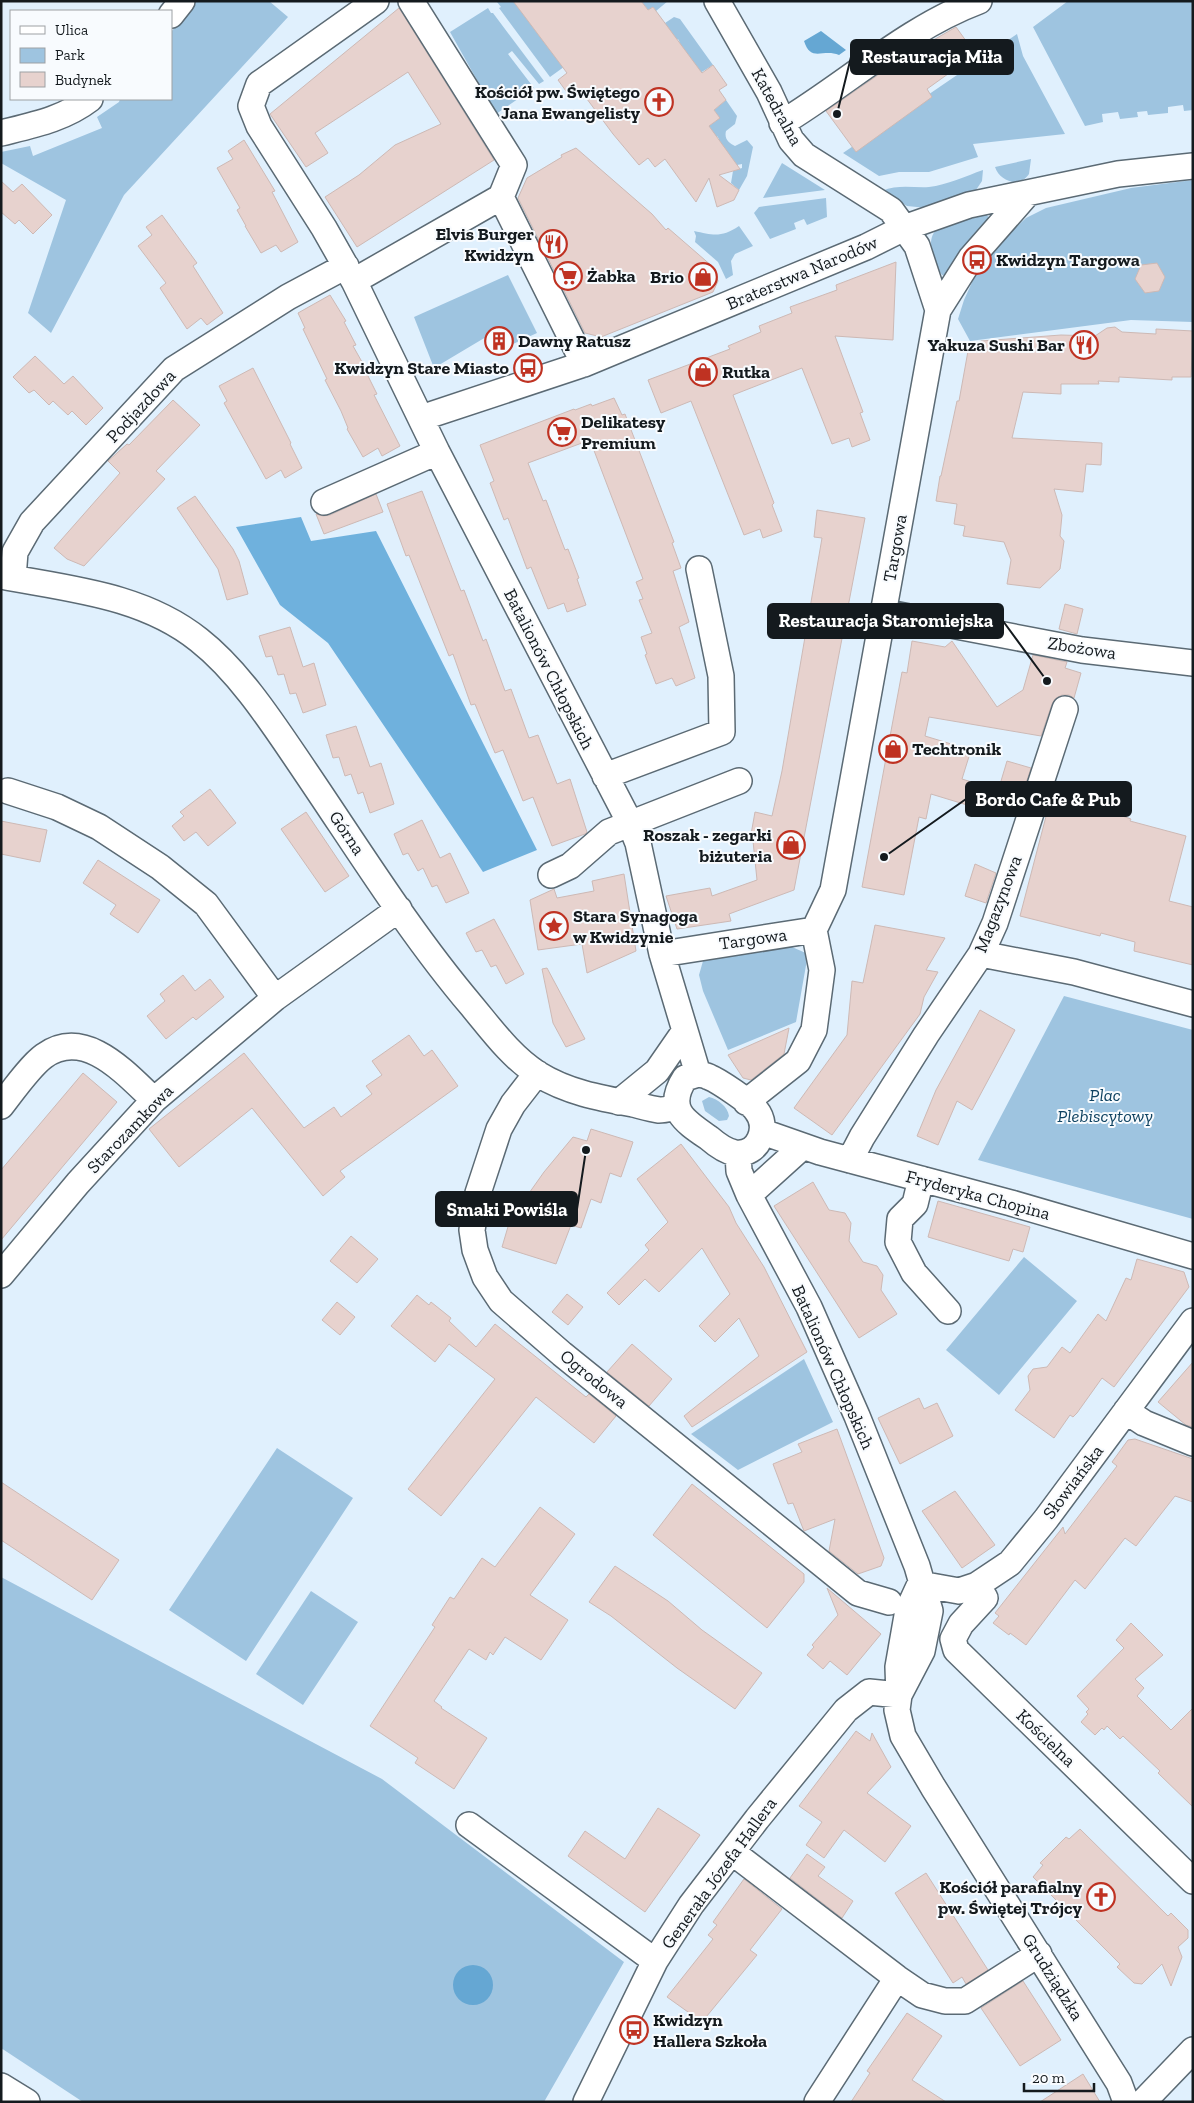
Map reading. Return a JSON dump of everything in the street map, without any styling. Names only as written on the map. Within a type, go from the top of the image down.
[{"type":"street","points":[[172,15],[182,1]]},
{"type":"street","name":"Batalionów Chłopskich","points":[[376,1],[259,84],[251,106],[259,126],[350,274],[437,452],[630,823],[638,843],[662,954],[698,1074]]},
{"type":"street","points":[[411,1],[514,165],[501,196],[584,364]]},
{"type":"street","name":"Katedralna","points":[[717,1],[768,92],[782,123],[804,155],[891,210],[904,228]]},
{"type":"street","points":[[782,123],[876,59],[938,20],[979,1]]},
{"type":"street","points":[[1,133],[55,119],[75,110],[89,100]]},
{"type":"street","name":"Braterstwa Narodów","points":[[420,418],[584,364],[866,247],[904,228],[969,205],[1118,174],[1193,166]]},
{"type":"street","name":"Targowa","points":[[662,954],[814,930],[832,890],[938,310],[971,258],[1028,193]]},
{"type":"street","name":"Podjazdowa","points":[[7,577],[14,552],[32,522],[174,369],[288,297],[350,274],[501,196]]},
{"type":"street","name":"Targowa","points":[[904,228],[917,246],[938,310]]},
{"type":"street","points":[[324,502],[437,452]]},
{"type":"street","points":[[605,776],[722,732],[721,676],[699,569]]},
{"type":"street","name":"Górna","points":[[7,577],[80,590],[134,604],[177,624],[199,640],[216,655],[265,712],[399,909],[456,987],[510,1051],[537,1073],[566,1089],[659,1110],[678,1107]]},
{"type":"street","name":"Zbożowa","points":[[883,612],[1079,660],[1193,663]]},
{"type":"street","name":"Magazynowa","points":[[850,1160],[862,1137],[926,1035],[981,954],[995,923],[1065,709]]},
{"type":"street","points":[[551,875],[570,866],[609,832],[739,781]]},
{"type":"street","points":[[8,791],[57,807],[99,827],[160,867],[206,904],[275,998]]},
{"type":"street","name":"Starozamkowa","points":[[1,1275],[78,1183],[154,1100],[275,998],[399,909]]},
{"type":"street","points":[[746,1102],[798,1061],[814,1030],[822,970],[814,930]]},
{"type":"street","points":[[981,954],[1074,972],[1193,1004]]},
{"type":"street","points":[[619,1102],[657,1071],[684,1032]]},
{"type":"street","points":[[1,1106],[43,1056],[62,1047],[73,1046],[100,1054],[154,1100]]},
{"type":"street","name":"Ogrodowa","points":[[537,1073],[513,1104],[500,1129],[478,1194],[472,1230],[474,1250],[484,1277],[501,1301],[562,1354],[858,1593],[889,1602]]},
{"type":"street","points":[[698,1074],[709,1076],[746,1102],[756,1110],[762,1120],[763,1132],[759,1142],[751,1150],[738,1154],[726,1150],[684,1121],[678,1107],[677,1090],[685,1078],[698,1074]]},
{"type":"street","name":"Fryderyka Chopina","points":[[763,1132],[850,1160],[1193,1256]]},
{"type":"street","points":[[749,1195],[802,1146]]},
{"type":"street","name":"Batalionów Chłopskich","points":[[738,1154],[739,1171],[749,1195],[809,1307],[857,1416],[917,1566],[920,1584]]},
{"type":"street","points":[[922,1179],[915,1204],[900,1219],[898,1242],[914,1273],[948,1311]]},
{"type":"street","name":"Słowiańska","points":[[920,1584],[959,1591],[977,1585],[1010,1562],[1193,1321]]},
{"type":"street","points":[[1126,1410],[1144,1423],[1193,1443]]},
{"type":"street","points":[[899,1695],[898,1667],[901,1644],[908,1610],[920,1584]]},
{"type":"street","name":"Kościelna","points":[[977,1585],[985,1598],[961,1624],[953,1639],[956,1650],[1193,1880]]},
{"type":"street","name":"Generała Józefa Hallera","points":[[586,2102],[655,1961],[692,1905],[732,1852],[846,1710],[868,1692],[899,1695]]},
{"type":"street","name":"Grudziądzka","points":[[899,1695],[897,1710],[904,1736],[1120,2083],[1126,2102]]},
{"type":"street","points":[[469,1825],[655,1961]]},
{"type":"street","points":[[732,1852],[922,1995],[945,2001],[965,2001],[1039,1954]]},
{"type":"street","points":[[818,2102],[897,1978]]},
{"type":"street","points":[[1143,2102],[1193,2050]]},
{"type":"street","points":[[1,2086],[27,2102]]},
{"type":"green space","points":[[197,1],[269,1],[288,17],[124,195],[51,333],[28,313],[66,200],[1,163],[1,152],[30,146],[33,156],[102,128],[97,117],[120,100],[172,100],[172,31]]},
{"type":"green space","points":[[522,1],[568,64],[550,77],[499,8],[501,7],[497,2]]},
{"type":"green space","points":[[641,1],[668,1],[656,11],[653,7],[648,10]]},
{"type":"green space","points":[[1068,1],[1193,1],[1193,110],[1184,111],[1183,105],[1168,107],[1168,113],[1148,115],[1147,111],[1137,112],[1138,117],[1120,119],[1118,112],[1102,114],[1103,122],[1085,126],[1033,27]]},
{"type":"green space","points":[[488,8],[544,81],[539,84],[512,51],[508,54],[534,88],[496,114],[450,32]]},
{"type":"green space","points":[[674,17],[680,19],[713,65],[697,75],[688,64],[692,60],[676,47],[680,43],[678,39],[672,43],[665,23]]},
{"type":"green space","points":[[1017,34],[1023,56],[1065,134],[973,144],[978,157],[929,172],[899,172],[879,176],[843,153]]},
{"type":"green space","points":[[726,100],[737,116],[735,124],[726,131],[726,138],[735,146],[747,140],[753,147],[747,176],[739,190],[731,183],[733,171],[742,168],[742,164],[732,166],[725,156],[728,153],[715,142],[719,139],[717,136],[712,139],[705,129],[719,118],[714,110]]},
{"type":"green space","points":[[1031,159],[1029,174],[1021,181],[1016,182],[1006,179],[1001,176],[995,167]]},
{"type":"green space","points":[[782,163],[825,190],[763,198]]},
{"type":"green space","points":[[983,170],[982,181],[976,190],[927,208],[907,206],[882,191],[900,187],[936,186]]},
{"type":"green space","points":[[1193,180],[1193,322],[1131,320],[970,341],[958,319],[978,269],[1000,242],[1026,218],[1046,208],[1131,188]]},
{"type":"green space","points":[[826,198],[827,217],[807,225],[804,219],[794,223],[796,229],[770,239],[754,213],[759,207]]},
{"type":"green space","points":[[974,211],[986,214],[990,219],[946,276],[942,275],[936,265],[932,252],[931,245],[934,233],[938,228]]},
{"type":"green space","points":[[739,226],[753,246],[735,254],[731,261],[733,275],[726,279],[718,262],[695,242],[696,236],[694,231],[707,234],[722,234]]},
{"type":"green space","points":[[508,275],[537,333],[493,353],[486,337],[434,368],[414,317]]},
{"type":"green space","points":[[792,947],[808,954],[796,1022],[728,1050],[703,991],[699,975],[703,961],[762,950]]},
{"type":"green space","name":"Plac Plebiscytowy","points":[[1064,996],[1193,1030],[1193,1219],[978,1160]]},
{"type":"green space","points":[[709,1097],[725,1107],[729,1116],[727,1120],[719,1121],[705,1111],[702,1101]]},
{"type":"green space","points":[[1024,1257],[1077,1301],[999,1395],[946,1350]]},
{"type":"green space","points":[[804,1359],[833,1422],[738,1470],[691,1434]]},
{"type":"green space","points":[[277,1448],[353,1498],[246,1661],[169,1610]]},
{"type":"green space","points":[[1,1577],[382,1779],[624,1962],[544,2102],[83,2102],[1,2048]]},
{"type":"green space","points":[[311,1591],[358,1622],[303,1705],[256,1674]]},
{"type":"shaded area","points":[[821,31],[846,50],[839,55],[810,51],[804,41]]},
{"type":"shaded area","points":[[301,517],[311,541],[376,531],[537,850],[483,872],[328,643],[280,605],[236,527]]},
{"type":"shaded area","points":[[473,1965],[487,1971],[493,1985],[487,1999],[473,2005],[459,1999],[453,1985],[459,1971]]},
{"type":"building","name":"Kościół pw. Świętego Jana Ewangelisty","points":[[513,1],[641,1],[648,10],[653,7],[702,73],[713,65],[727,85],[719,90],[726,100],[714,110],[720,118],[709,126],[740,169],[719,175],[739,190],[734,200],[717,207],[709,178],[696,202],[665,159],[655,167],[648,158],[639,165],[581,91],[571,98],[558,80],[567,73]]},
{"type":"building","points":[[399,8],[494,160],[357,247],[325,197],[359,175],[395,145],[441,124],[408,72],[315,133],[328,153],[306,167],[270,114]]},
{"type":"building","points":[[956,27],[969,45],[960,52],[966,61],[927,89],[932,97],[856,152],[826,111],[904,57]]},
{"type":"building","points":[[244,140],[275,191],[272,192],[298,242],[281,252],[276,245],[261,253],[237,210],[240,208],[217,168],[233,159],[228,151]]},
{"type":"building","points":[[576,148],[652,214],[666,230],[668,228],[713,267],[718,281],[713,292],[601,337],[585,333],[518,198],[527,178],[562,157],[561,155]]},
{"type":"building","points":[[1,181],[13,192],[22,184],[52,215],[33,234],[19,220],[15,224],[1,212]]},
{"type":"building","points":[[162,215],[197,263],[193,266],[223,313],[207,325],[201,318],[187,329],[160,288],[166,283],[138,246],[152,235],[146,227]]},
{"type":"building","points":[[896,262],[893,340],[835,336],[863,412],[860,413],[870,440],[852,447],[849,438],[832,444],[802,368],[733,395],[774,503],[772,505],[782,531],[763,538],[760,529],[744,535],[691,401],[661,413],[648,380],[730,349],[728,346],[761,332],[759,326],[792,313],[790,307],[837,290],[836,285]]},
{"type":"building","points":[[1157,263],[1165,277],[1159,291],[1145,293],[1135,279],[1141,265]]},
{"type":"building","points":[[330,295],[346,321],[344,322],[356,345],[353,346],[377,394],[374,395],[400,446],[382,456],[378,448],[363,457],[347,429],[341,411],[325,380],[327,379],[303,329],[305,328],[298,313]]},
{"type":"building","points":[[1115,327],[1122,332],[1156,334],[1156,329],[1193,331],[1191,377],[1172,377],[1172,380],[1119,377],[1119,382],[1098,381],[1099,384],[1061,384],[1061,394],[1023,392],[1012,438],[1102,443],[1101,465],[1086,464],[1083,492],[1054,489],[1062,515],[1060,536],[1064,541],[1060,569],[1040,588],[1007,584],[1011,560],[1004,542],[963,536],[965,526],[954,524],[957,504],[936,501],[957,401],[959,401],[968,351],[981,341],[1061,335],[1095,336],[1107,328]]},
{"type":"building","name":"Dawny Ratusz","points":[[506,328],[513,344],[493,353],[486,337]]},
{"type":"building","points":[[35,356],[64,384],[73,376],[103,408],[86,425],[72,411],[68,415],[53,401],[49,405],[34,390],[29,393],[13,377]]},
{"type":"building","points":[[253,368],[302,468],[285,478],[281,470],[266,479],[224,403],[227,401],[219,386]]},
{"type":"building","points":[[614,398],[622,415],[625,414],[674,542],[672,543],[681,568],[673,571],[689,622],[679,627],[695,678],[676,686],[672,678],[656,684],[645,655],[647,654],[641,637],[652,633],[639,600],[643,599],[636,582],[643,579],[590,440],[528,463],[543,501],[546,500],[565,550],[568,549],[579,578],[577,579],[586,605],[567,612],[564,603],[548,609],[531,567],[527,569],[508,518],[504,520],[490,483],[494,481],[480,445],[574,409],[591,404],[592,406]]},
{"type":"building","points":[[173,400],[200,425],[156,471],[165,479],[84,566],[67,559],[54,548],[120,473],[108,461],[127,444],[129,445]]},
{"type":"building","points":[[422,491],[461,591],[464,590],[483,641],[486,639],[505,691],[511,689],[529,738],[538,735],[557,784],[570,779],[587,832],[585,834],[552,846],[533,797],[523,801],[503,750],[495,753],[475,704],[471,705],[453,654],[449,656],[409,555],[406,556],[387,504]]},
{"type":"building","points":[[376,494],[383,512],[324,534],[316,514],[330,515]]},
{"type":"building","points":[[195,496],[233,549],[239,561],[248,594],[227,600],[218,569],[177,508]]},
{"type":"building","points":[[817,510],[865,518],[794,890],[729,914],[731,921],[677,929],[666,896],[710,888],[712,896],[757,880],[753,841],[750,840],[755,812],[772,816],[782,771],[822,538],[814,537]]},
{"type":"building","points":[[1065,604],[1083,609],[1077,634],[1059,629]]},
{"type":"building","points":[[290,627],[303,667],[314,663],[326,705],[303,713],[296,693],[290,694],[284,674],[278,675],[272,656],[266,657],[259,636]]},
{"type":"building","points":[[912,641],[945,647],[952,641],[997,707],[1023,690],[1033,655],[1067,662],[1065,668],[1081,673],[1074,698],[1069,695],[1062,695],[1056,698],[1052,704],[1041,736],[929,717],[925,736],[971,750],[962,779],[981,785],[977,808],[931,794],[926,819],[919,817],[904,895],[862,887],[902,672],[907,673]]},
{"type":"building","points":[[356,726],[370,767],[381,763],[394,804],[370,813],[363,792],[358,794],[351,774],[345,776],[339,757],[333,758],[326,735]]},
{"type":"building","points":[[1007,761],[1031,768],[1021,798],[998,791]]},
{"type":"building","points":[[210,789],[236,823],[208,846],[196,832],[184,841],[172,826],[184,816],[180,812]]},
{"type":"building","points":[[1049,805],[1097,814],[1099,808],[1131,819],[1130,821],[1186,836],[1169,901],[1193,907],[1193,965],[1134,951],[1135,942],[1101,933],[1100,936],[1020,916]]},
{"type":"building","points":[[306,812],[349,876],[325,892],[281,829]]},
{"type":"building","points":[[422,820],[440,858],[450,853],[469,893],[446,903],[437,885],[432,887],[423,868],[418,871],[408,853],[403,855],[394,834]]},
{"type":"building","points":[[1,821],[47,830],[40,862],[1,854]]},
{"type":"building","points":[[98,860],[160,900],[138,933],[110,914],[116,905],[83,883]]},
{"type":"building","points":[[975,864],[996,873],[986,903],[965,896]]},
{"type":"building","points":[[624,874],[636,951],[587,973],[582,944],[538,950],[530,900],[554,889],[557,898],[594,891],[592,881]]},
{"type":"building","points":[[494,919],[524,974],[506,984],[496,965],[491,967],[482,950],[476,952],[466,933]]},
{"type":"building","points":[[875,925],[945,938],[926,970],[938,972],[924,997],[920,1014],[832,1135],[794,1108],[847,1035],[852,981],[863,983]]},
{"type":"building","points":[[547,968],[585,1039],[566,1047],[553,1023],[542,969]]},
{"type":"building","points":[[183,975],[195,991],[210,979],[224,997],[196,1020],[193,1017],[166,1039],[147,1016],[165,1001],[160,994]]},
{"type":"building","points":[[980,1010],[1015,1030],[972,1110],[957,1101],[938,1145],[917,1136],[936,1090]]},
{"type":"building","points":[[789,1028],[784,1054],[751,1080],[743,1078],[728,1055]]},
{"type":"building","points":[[409,1035],[424,1056],[432,1050],[458,1086],[340,1171],[345,1177],[323,1196],[252,1108],[179,1167],[149,1129],[244,1053],[304,1128],[334,1107],[341,1117],[372,1094],[366,1086],[382,1075],[372,1061]]},
{"type":"building","points":[[83,1073],[117,1102],[1,1240],[1,1170]]},
{"type":"building","points":[[591,1129],[633,1142],[621,1177],[610,1173],[601,1203],[591,1199],[581,1228],[571,1225],[556,1264],[502,1247],[510,1220],[544,1172],[573,1137],[587,1141]]},
{"type":"building","points":[[681,1144],[729,1207],[736,1223],[764,1267],[807,1352],[692,1427],[684,1416],[759,1356],[739,1318],[715,1342],[699,1326],[730,1294],[702,1248],[659,1292],[645,1279],[619,1305],[607,1293],[649,1250],[645,1245],[668,1222],[637,1179]]},
{"type":"building","points":[[813,1182],[829,1210],[845,1213],[851,1223],[849,1241],[863,1262],[877,1266],[883,1275],[881,1290],[897,1314],[859,1338],[774,1206]]},
{"type":"building","points":[[938,1201],[1030,1227],[1023,1252],[1013,1249],[1009,1261],[928,1237]]},
{"type":"building","points":[[351,1236],[378,1259],[357,1283],[330,1261]]},
{"type":"building","points":[[1137,1259],[1184,1272],[1189,1287],[1114,1387],[1102,1378],[1077,1413],[1073,1417],[1070,1415],[1054,1438],[1015,1410],[1030,1390],[1028,1376],[1033,1369],[1047,1367],[1062,1347],[1070,1353],[1098,1314],[1106,1321],[1126,1278],[1131,1280]]},
{"type":"building","points":[[567,1294],[583,1307],[568,1325],[552,1312]]},
{"type":"building","points":[[417,1295],[429,1305],[431,1302],[451,1318],[449,1321],[476,1347],[495,1324],[586,1397],[589,1394],[616,1416],[594,1443],[536,1397],[441,1516],[408,1489],[495,1379],[449,1344],[435,1362],[391,1326]]},
{"type":"building","points":[[337,1302],[355,1317],[340,1335],[322,1320]]},
{"type":"building","points":[[632,1344],[672,1379],[649,1406],[607,1372]]},
{"type":"building","points":[[1193,1362],[1193,1427],[1186,1425],[1158,1402]]},
{"type":"building","points":[[919,1398],[924,1409],[937,1403],[953,1436],[900,1464],[878,1418]]},
{"type":"building","points":[[837,1429],[884,1558],[881,1566],[858,1574],[829,1551],[835,1519],[804,1531],[793,1503],[788,1504],[773,1464],[802,1452],[798,1444]]},
{"type":"building","points":[[1135,1439],[1193,1459],[1193,1502],[1175,1496],[1136,1546],[1125,1538],[1085,1589],[1075,1580],[1026,1645],[993,1623],[999,1616],[995,1613],[1063,1527],[1065,1534],[1117,1466],[1112,1462],[1128,1440]]},
{"type":"building","points":[[1,1482],[119,1560],[92,1600],[1,1540]]},
{"type":"building","points":[[692,1484],[804,1574],[804,1582],[767,1628],[653,1535]]},
{"type":"building","points":[[955,1491],[995,1545],[962,1568],[922,1511]]},
{"type":"building","points":[[540,1507],[575,1534],[530,1595],[568,1620],[541,1660],[505,1637],[493,1655],[490,1652],[486,1660],[469,1649],[434,1701],[441,1708],[487,1738],[454,1789],[415,1763],[418,1758],[370,1726],[435,1627],[432,1625],[450,1597],[454,1599],[482,1558],[495,1567]]},
{"type":"building","points":[[615,1566],[668,1601],[702,1630],[762,1673],[735,1709],[677,1668],[611,1616],[589,1602]]},
{"type":"building","points":[[827,1588],[881,1634],[847,1675],[830,1661],[823,1669],[807,1655],[814,1647],[812,1645],[838,1615]]},
{"type":"building","points":[[1131,1623],[1163,1655],[1135,1679],[1144,1688],[1137,1696],[1171,1730],[1193,1708],[1193,1807],[1158,1773],[1160,1771],[1123,1736],[1120,1739],[1107,1726],[1095,1735],[1081,1722],[1088,1714],[1086,1712],[1089,1709],[1077,1696],[1124,1648],[1116,1640]]},
{"type":"building","points":[[856,1731],[870,1741],[872,1733],[891,1767],[867,1793],[911,1826],[885,1862],[844,1830],[824,1858],[806,1845],[822,1822],[799,1806]]},
{"type":"building","points":[[658,1808],[700,1835],[645,1912],[568,1856],[585,1831],[625,1859]]},
{"type":"building","name":"Kościół parafialny pw. Świętej Trójcy","points":[[1080,1829],[1168,1916],[1171,1913],[1188,1930],[1188,1938],[1178,1947],[1182,1957],[1171,1986],[1162,1964],[1142,1984],[1134,1983],[1117,1967],[1120,1964],[1033,1877],[1043,1865],[1040,1863],[1066,1837],[1069,1839]]},
{"type":"building","points":[[807,1854],[825,1867],[818,1876],[853,1901],[842,1918],[790,1878]]},
{"type":"building","points":[[926,1873],[988,1970],[966,1984],[962,1977],[953,1983],[895,1893]]},
{"type":"building","points":[[744,1879],[782,1909],[750,1950],[757,1955],[702,2022],[667,1997],[713,1939],[708,1935],[717,1925],[713,1922]]},
{"type":"building","points":[[1023,1981],[1061,2040],[1020,2066],[981,2008]]},
{"type":"building","points":[[907,2013],[942,2036],[912,2080],[946,2102],[851,2102],[870,2073],[867,2071]]},
{"type":"building","points":[[1083,2074],[1100,2102],[1040,2102]]},
{"type":"place","name":"Kościół pw. Świętego Jana Ewangelisty","points":[[659,102]]},
{"type":"place","name":"Restauracja Miła","points":[[837,114]]},
{"type":"place","name":"Elvis Burger Kwidzyn","points":[[553,244]]},
{"type":"place","name":"Kwidzyn Targowa","points":[[977,260]]},
{"type":"place","name":"Żabka","points":[[568,276]]},
{"type":"place","name":"Brio","points":[[703,277]]},
{"type":"place","name":"Dawny Ratusz","points":[[499,341]]},
{"type":"place","name":"Yakuza Sushi Bar","points":[[1084,345]]},
{"type":"place","name":"Kwidzyn Stare Miasto","points":[[528,368]]},
{"type":"place","name":"Rutka","points":[[703,372]]},
{"type":"place","name":"Delikatesy Premium","points":[[562,432]]},
{"type":"place","name":"Restauracja Staromiejska","points":[[1047,681]]},
{"type":"place","name":"Techtronik","points":[[893,749]]},
{"type":"place","name":"Roszak - zegarki biżuteria","points":[[791,845]]},
{"type":"place","name":"Bordo Cafe & Pub","points":[[884,857]]},
{"type":"place","name":"Stara Synagoga w Kwidzynie","points":[[554,926]]},
{"type":"place","name":"Smaki Powiśla","points":[[586,1150]]},
{"type":"place","name":"Kościół parafialny pw. Świętej Trójcy","points":[[1101,1897]]},
{"type":"place","name":"Kwidzyn Hallera Szkoła","points":[[634,2030]]}]
